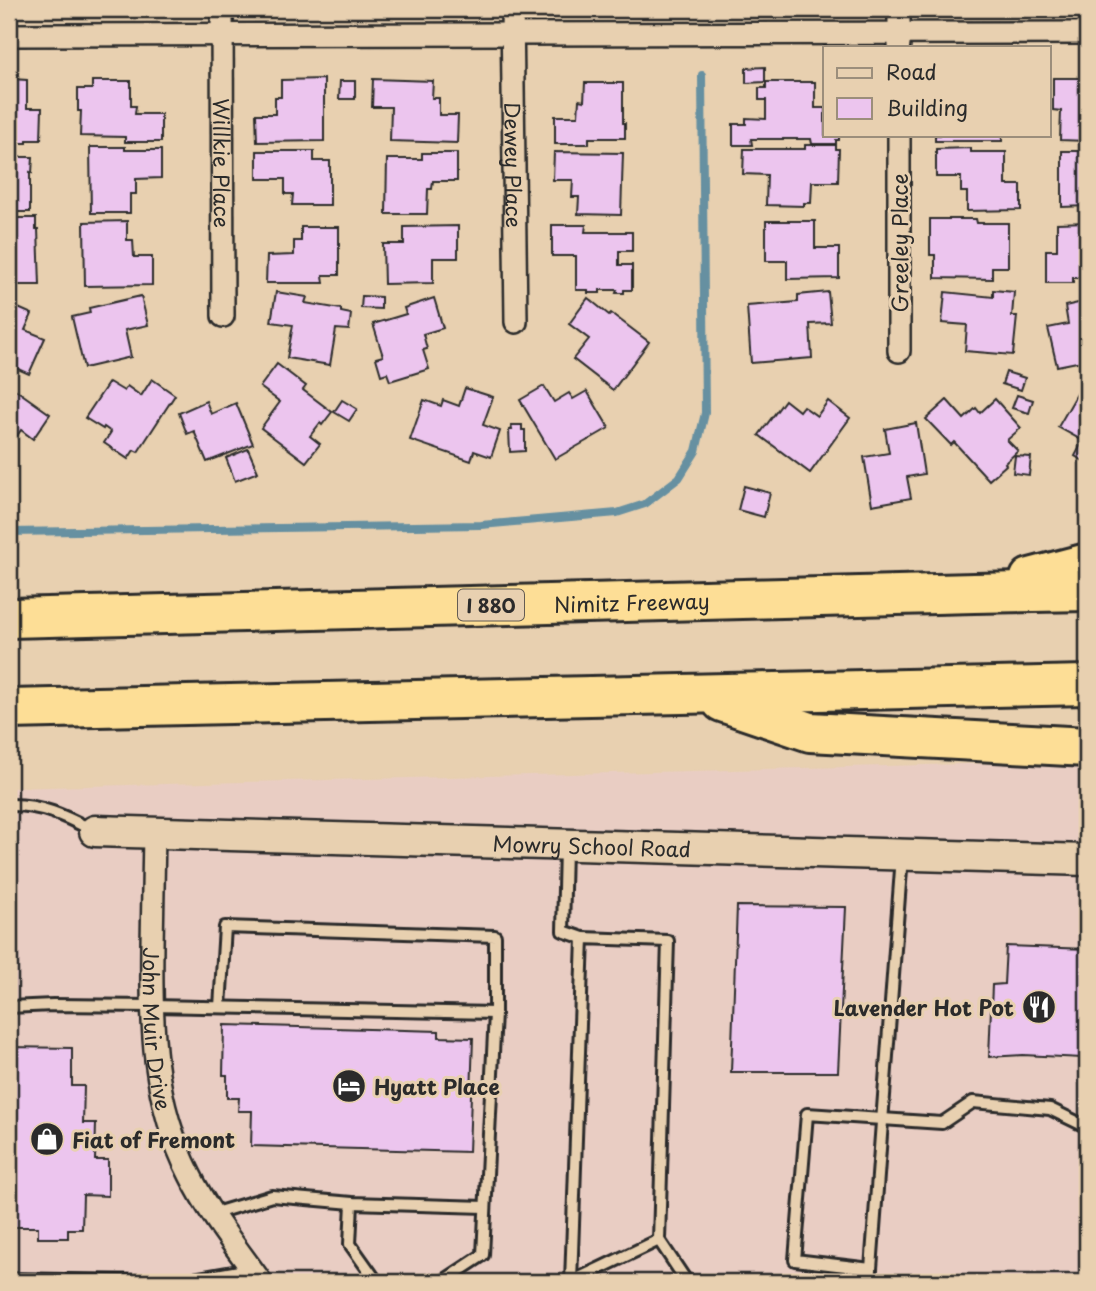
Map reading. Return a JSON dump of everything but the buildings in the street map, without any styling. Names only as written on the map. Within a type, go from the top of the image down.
[{"type":"highway","points":[[974,593],[1087,563]]},
{"type":"highway","name":"Nimitz Freeway","points":[[9,618],[1087,591]]},
{"type":"highway","points":[[9,709],[1087,685]]},
{"type":"highway","points":[[697,693],[810,732],[1087,747]]},
{"type":"street","name":"Willkie Place","points":[[222,9],[223,316]]},
{"type":"street","name":"Dewey Place","points":[[512,9],[516,322]]},
{"type":"street","points":[[899,9],[899,40]]},
{"type":"street","points":[[9,35],[512,34],[899,40],[1087,33]]},
{"type":"street","name":"Greeley Place","points":[[899,136],[900,351]]},
{"type":"street","name":"Mowry School Road","points":[[95,831],[1087,860]]},
{"type":"street","name":"John Muir Drive","points":[[154,832],[152,1006],[155,1058],[165,1108],[189,1174],[212,1214],[256,1276]]},
{"type":"lane","points":[[9,805],[38,807],[58,813],[95,831]]},
{"type":"lane","points":[[565,845],[563,931],[583,938],[668,940],[659,1240],[687,1282]]},
{"type":"lane","points":[[870,1282],[902,855]]},
{"type":"lane","points":[[220,1007],[225,928],[495,936],[495,1013],[483,1255],[442,1282]]},
{"type":"lane","points":[[583,938],[571,1282],[659,1240]]},
{"type":"lane","points":[[9,1007],[152,1006],[495,1013]]},
{"type":"lane","points":[[871,1269],[796,1260],[807,1114],[942,1124],[973,1102],[1050,1109],[1087,1127]]},
{"type":"lane","points":[[212,1214],[272,1196],[352,1203],[485,1207]]},
{"type":"lane","points":[[352,1203],[350,1244],[377,1282]]},
{"type":"lane","points":[[9,1279],[176,1282],[256,1276]]},
{"type":"shaded area","points":[[1087,761],[1087,1282],[9,1282],[9,788]]},
{"type":"waterway","points":[[9,532],[481,525],[617,513],[645,504],[679,478],[696,451],[705,413],[702,75]]},
{"type":"place","name":"Lavender Hot Pot","points":[[1039,1007]]},
{"type":"place","name":"Hyatt Place","points":[[349,1086]]},
{"type":"place","name":"Fiat of Fremont","points":[[47,1139]]}]
